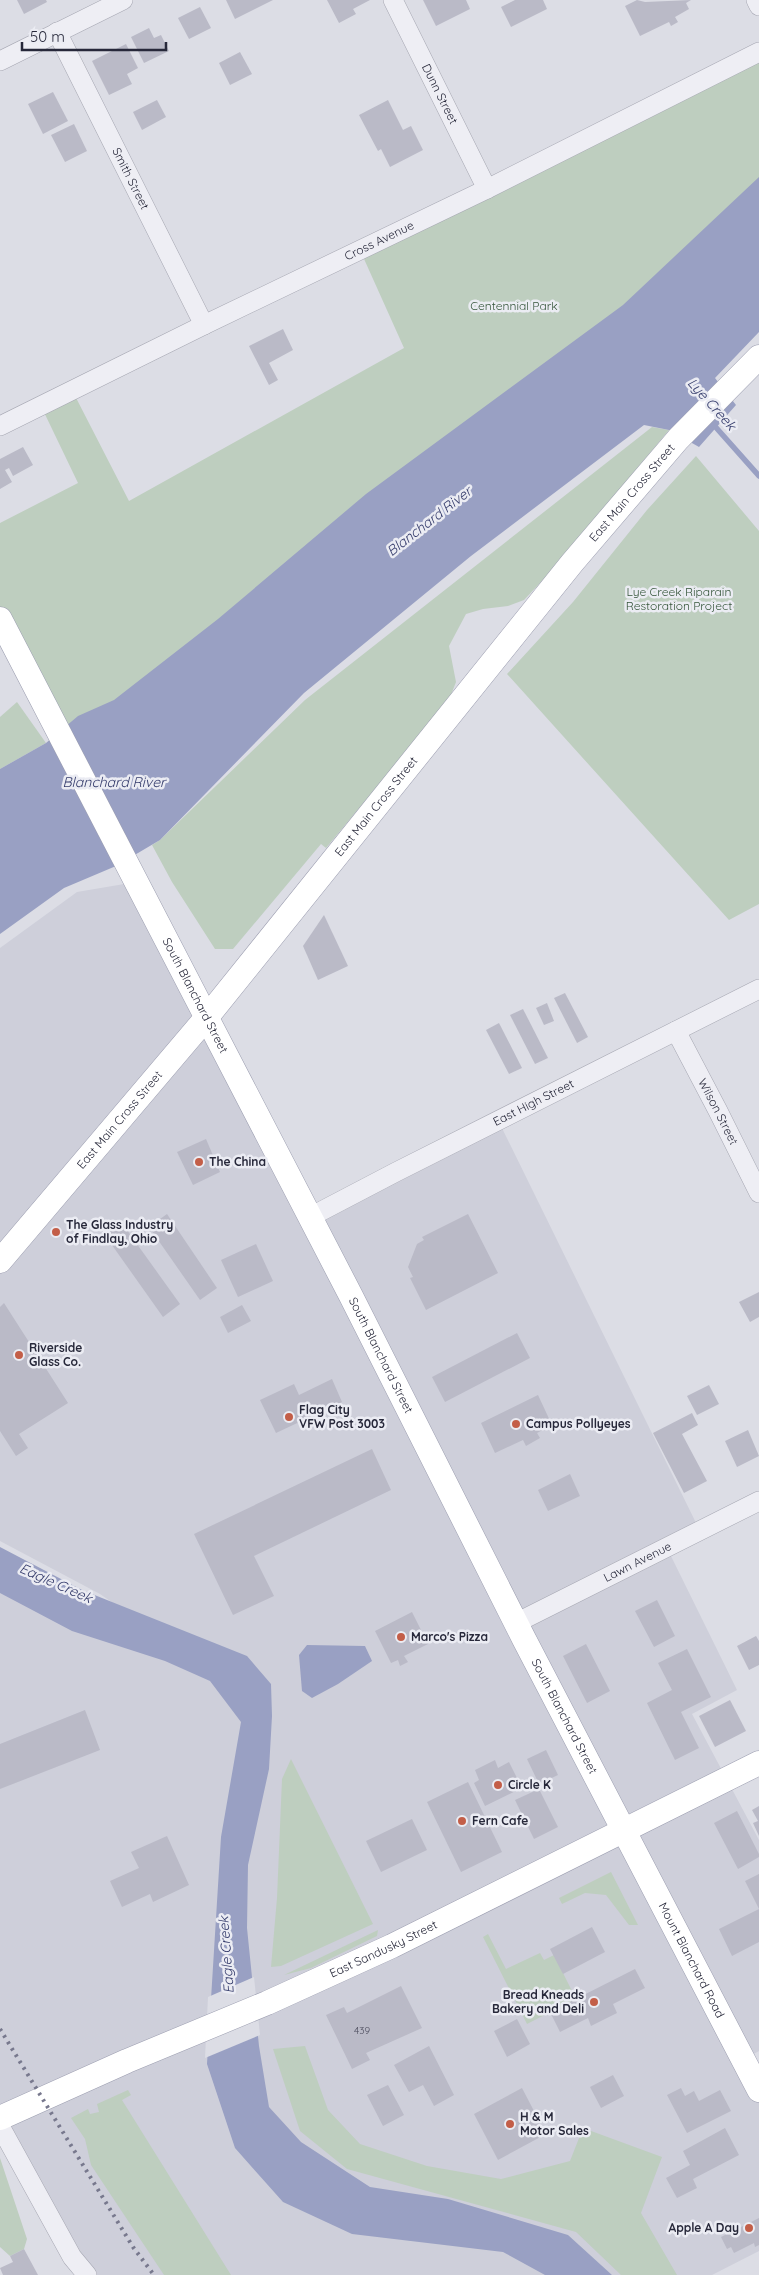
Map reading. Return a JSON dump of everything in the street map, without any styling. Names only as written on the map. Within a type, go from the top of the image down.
[{"type":"main road","name":"East Main Cross Street","points":[[0,1261],[207,1017],[572,563],[678,439],[759,357]]},
{"type":"main road","name":"South Blanchard Street","points":[[0,620],[310,1217],[623,1830]]},
{"type":"main road","name":"East Sandusky Street","points":[[0,2118],[267,2003],[392,1946],[759,1763]]},
{"type":"main road","name":"Mount Blanchard Road","points":[[623,1830],[759,2090]]},
{"type":"street","points":[[0,61],[123,0]]},
{"type":"street","name":"Dunn Street","points":[[393,0],[487,189]]},
{"type":"street","points":[[756,0],[759,6]]},
{"type":"street","name":"Smith Street","points":[[57,32],[204,325]]},
{"type":"street","name":"Cross Avenue","points":[[0,426],[204,325],[487,189],[759,52]]},
{"type":"street","name":"East High Street","points":[[310,1217],[759,989]]},
{"type":"street","name":"Wilson Street","points":[[676,1031],[759,1194]]},
{"type":"street","name":"Lawn Avenue","points":[[516,1623],[759,1501]]},
{"type":"street","points":[[0,2126],[72,2257],[87,2275]]},
{"type":"shaded area","points":[[136,882],[310,1217],[498,1120],[700,1531],[667,1548],[737,1690],[692,1714],[759,1840],[759,2051],[743,2060],[759,2090],[759,2251],[712,2275],[87,2275],[0,2126],[0,1584],[191,1657],[100,1594],[0,1541],[0,948],[77,892]]},
{"type":"green space","name":"Centennial Park","points":[[759,52],[759,233],[82,777],[0,619],[0,523],[78,483],[41,406],[72,390],[129,501],[404,348],[360,250]]},
{"type":"green space","points":[[652,427],[669,430],[557,565],[524,600],[508,606],[483,609],[466,614],[449,646],[456,682],[449,700],[326,848],[321,844],[233,949],[215,949],[172,882],[152,845],[160,840],[305,700]]},
{"type":"green space","name":"Lye Creek Riparain Restoration Project","points":[[696,456],[759,531],[759,904],[729,920],[507,674],[573,602],[647,510]]},
{"type":"green space","points":[[17,702],[46,743],[0,769],[0,717]]},
{"type":"green space","points":[[291,1759],[373,1924],[281,1966],[271,1967],[277,1898],[282,1779]]},
{"type":"green space","points":[[611,1872],[638,1925],[629,1925],[606,1895],[585,1893],[562,1904],[559,1898]]},
{"type":"green space","points":[[378,1930],[377,1936],[311,1968],[284,1975]]},
{"type":"green space","points":[[488,1934],[506,1969],[540,1953],[544,1960],[554,1955],[576,1999],[527,2024],[483,1937]]},
{"type":"green space","points":[[305,2046],[328,2110],[360,2144],[427,2166],[501,2179],[570,2161],[583,2128],[662,2157],[641,2213],[677,2275],[621,2275],[576,2232],[347,2169],[300,2131],[273,2049]]},
{"type":"green space","points":[[128,2090],[131,2095],[122,2100],[231,2275],[164,2275],[91,2165],[85,2139],[71,2118],[88,2109],[90,2114],[99,2112],[97,2104]]},
{"type":"green space","points":[[0,2158],[27,2239],[24,2249],[10,2256],[0,2247]]},
{"type":"water","name":"Blanchard River","points":[[759,177],[759,332],[715,378],[736,405],[699,447],[669,430],[644,425],[471,556],[304,693],[160,840],[116,866],[64,888],[0,934],[0,769],[46,743],[78,716],[114,700],[218,619],[366,494],[623,305]]},
{"type":"water","name":"Eagle Creek","points":[[0,1547],[82,1590],[247,1656],[271,1684],[272,1716],[269,1769],[248,1865],[247,1928],[259,2046],[269,2107],[301,2142],[370,2187],[448,2199],[568,2235],[612,2275],[545,2275],[503,2252],[352,2234],[283,2202],[235,2148],[207,2064],[221,1837],[241,1722],[210,1681],[165,1661],[72,1631],[0,1593]]},
{"type":"water","points":[[307,1645],[365,1646],[372,1661],[338,1684],[312,1698],[302,1691],[299,1655]]},
{"type":"pier","points":[[254,1977],[260,2035],[205,2058],[208,1997]]},
{"type":"building","points":[[17,0],[46,0],[47,2],[24,14]]},
{"type":"building","points":[[226,0],[273,0],[235,19]]},
{"type":"building","points":[[327,0],[370,0],[353,9],[356,14],[339,23]]},
{"type":"building","points":[[423,0],[466,0],[470,9],[436,26]]},
{"type":"building","points":[[515,0],[543,0],[547,9],[511,27],[501,7]]},
{"type":"building","points":[[637,0],[645,2],[691,0],[686,3],[689,9],[675,17],[678,22],[671,26],[669,22],[640,36],[625,6]]},
{"type":"building","points":[[200,7],[211,28],[189,39],[178,18]]},
{"type":"building","points":[[149,28],[154,38],[161,35],[169,51],[144,63],[131,37]]},
{"type":"building","points":[[126,44],[138,68],[127,74],[132,84],[109,95],[92,61]]},
{"type":"building","points":[[240,52],[252,74],[230,85],[219,63]]},
{"type":"building","points":[[53,92],[68,121],[43,134],[28,104]]},
{"type":"building","points":[[157,100],[166,117],[142,130],[133,112]]},
{"type":"building","points":[[388,100],[403,130],[411,126],[423,150],[390,167],[381,149],[378,151],[359,115]]},
{"type":"building","points":[[74,124],[87,151],[65,162],[51,135]]},
{"type":"building","points":[[283,329],[293,350],[269,363],[278,380],[269,385],[249,346]]},
{"type":"building","points":[[23,447],[33,465],[13,476],[9,468],[5,470],[12,482],[0,489],[0,459]]},
{"type":"building","points":[[324,915],[348,966],[318,980],[303,946]]},
{"type":"building","points":[[565,993],[588,1037],[577,1043],[554,998]]},
{"type":"building","points":[[547,1003],[554,1021],[544,1025],[536,1008]]},
{"type":"building","points":[[523,1009],[548,1058],[535,1064],[510,1015]]},
{"type":"building","points":[[499,1023],[522,1068],[509,1074],[486,1030]]},
{"type":"building","name":"The China","points":[[206,1139],[220,1172],[193,1185],[177,1152]]},
{"type":"building","points":[[167,1214],[217,1288],[200,1300],[149,1227]]},
{"type":"building","points":[[468,1214],[498,1273],[426,1310],[410,1278],[413,1277],[408,1267],[417,1244],[424,1240],[422,1237]]},
{"type":"building","points":[[119,1219],[180,1304],[163,1317],[102,1231]]},
{"type":"building","points":[[256,1244],[273,1281],[238,1297],[221,1260]]},
{"type":"building","points":[[759,1292],[759,1317],[750,1322],[739,1302]]},
{"type":"building","name":"Riverside Glass Co.","points":[[4,1303],[68,1403],[19,1434],[28,1448],[16,1456],[0,1431],[0,1307]]},
{"type":"building","points":[[242,1305],[251,1321],[228,1333],[220,1317]]},
{"type":"building","points":[[517,1333],[530,1358],[445,1402],[432,1377]]},
{"type":"building","name":"Flag City VFW Post 3003","points":[[332,1379],[342,1402],[276,1433],[260,1400],[294,1384],[299,1395]]},
{"type":"building","points":[[709,1385],[719,1404],[697,1415],[687,1396]]},
{"type":"building","name":"Campus Pollyeyes","points":[[538,1395],[552,1425],[537,1433],[540,1438],[526,1446],[523,1440],[495,1453],[481,1423]]},
{"type":"building","points":[[692,1413],[698,1425],[682,1434],[707,1481],[684,1493],[653,1433]]},
{"type":"building","points":[[748,1430],[759,1456],[737,1467],[725,1441]]},
{"type":"building","points":[[372,1449],[391,1490],[254,1556],[274,1596],[233,1615],[194,1534]]},
{"type":"building","points":[[570,1474],[580,1496],[548,1511],[538,1490]]},
{"type":"building","points":[[657,1600],[675,1636],[654,1647],[635,1611]]},
{"type":"building","name":"Marco's Pizza","points":[[412,1612],[428,1644],[404,1656],[408,1662],[400,1666],[398,1660],[391,1663],[375,1631]]},
{"type":"building","points":[[756,1636],[759,1641],[759,1665],[749,1670],[737,1646]]},
{"type":"building","points":[[586,1644],[610,1691],[587,1703],[563,1656]]},
{"type":"building","points":[[687,1649],[711,1697],[681,1712],[699,1748],[675,1760],[647,1703],[672,1690],[658,1663]]},
{"type":"building","points":[[730,1700],[746,1731],[715,1747],[699,1716]]},
{"type":"building","points":[[85,1710],[100,1750],[0,1789],[0,1744]]},
{"type":"building","points":[[546,1750],[558,1775],[539,1784],[527,1759]]},
{"type":"building","name":"Circle K","points":[[495,1760],[498,1768],[509,1762],[522,1788],[485,1806],[474,1783],[479,1780],[475,1770]]},
{"type":"building","name":"Fern Cafe","points":[[468,1782],[502,1852],[461,1872],[427,1802]]},
{"type":"building","points":[[539,1789],[558,1827],[534,1839],[515,1800]]},
{"type":"building","points":[[759,1806],[759,1836],[753,1823],[758,1821],[752,1810]]},
{"type":"building","points":[[737,1811],[759,1854],[759,1857],[738,1869],[714,1823]]},
{"type":"building","points":[[412,1819],[427,1850],[381,1872],[366,1841]]},
{"type":"building","points":[[167,1836],[189,1885],[153,1902],[150,1894],[122,1907],[110,1881],[139,1868],[131,1852]]},
{"type":"building","points":[[759,1874],[759,1909],[745,1881]]},
{"type":"building","points":[[759,1909],[759,1942],[732,1956],[719,1929]]},
{"type":"building","points":[[592,1927],[605,1952],[563,1974],[550,1949]]},
{"type":"building","name":"Bread Kneads Bakery and Deli","points":[[635,1969],[645,1988],[613,2004],[617,2013],[591,2026],[588,2018],[560,2032],[550,2012]]},
{"type":"building","points":[[401,1986],[422,2028],[366,2053],[370,2060],[352,2069],[326,2015],[344,2007],[347,2013]]},
{"type":"building","points":[[517,2019],[530,2044],[507,2057],[494,2031]]},
{"type":"building","points":[[429,2046],[454,2095],[434,2106],[423,2085],[409,2092],[394,2065]]},
{"type":"building","points":[[613,2075],[624,2096],[601,2108],[590,2087]]},
{"type":"building","points":[[388,2085],[404,2115],[383,2126],[367,2095]]},
{"type":"building","name":"H & M Motor Sales","points":[[522,2088],[546,2134],[498,2160],[474,2114]]},
{"type":"building","points":[[681,2088],[685,2096],[694,2091],[699,2101],[720,2090],[731,2111],[687,2133],[667,2095]]},
{"type":"building","points":[[725,2128],[739,2155],[693,2179],[697,2188],[677,2198],[666,2178],[690,2165],[683,2151]]},
{"type":"building","name":"Apple A Day","points":[[759,2218],[759,2245],[755,2247],[754,2243],[734,2253],[731,2247],[727,2249],[721,2237]]},
{"type":"building","points":[[24,2249],[38,2275],[3,2275],[0,2268],[13,2262],[10,2256]]},
{"type":"waterway","name":"Lye Creek","points":[[712,423],[759,476]]},
{"type":"railway","points":[[0,2029],[133,2247],[154,2275]]},
{"type":"place","name":"The China","points":[[199,1162]]},
{"type":"place","name":"The Glass Industry of Findlay, Ohio","points":[[56,1232]]},
{"type":"place","name":"Riverside Glass Co.","points":[[19,1355]]},
{"type":"place","name":"Flag City VFW Post 3003","points":[[289,1417]]},
{"type":"place","name":"Campus Pollyeyes","points":[[516,1424]]},
{"type":"place","name":"Marco's Pizza","points":[[401,1637]]},
{"type":"place","name":"Circle K","points":[[498,1785]]},
{"type":"place","name":"Fern Cafe","points":[[462,1821]]},
{"type":"place","name":"Bread Kneads Bakery and Deli","points":[[594,2002]]},
{"type":"place","name":"H & M Motor Sales","points":[[510,2124]]},
{"type":"place","name":"Apple A Day","points":[[749,2228]]}]
